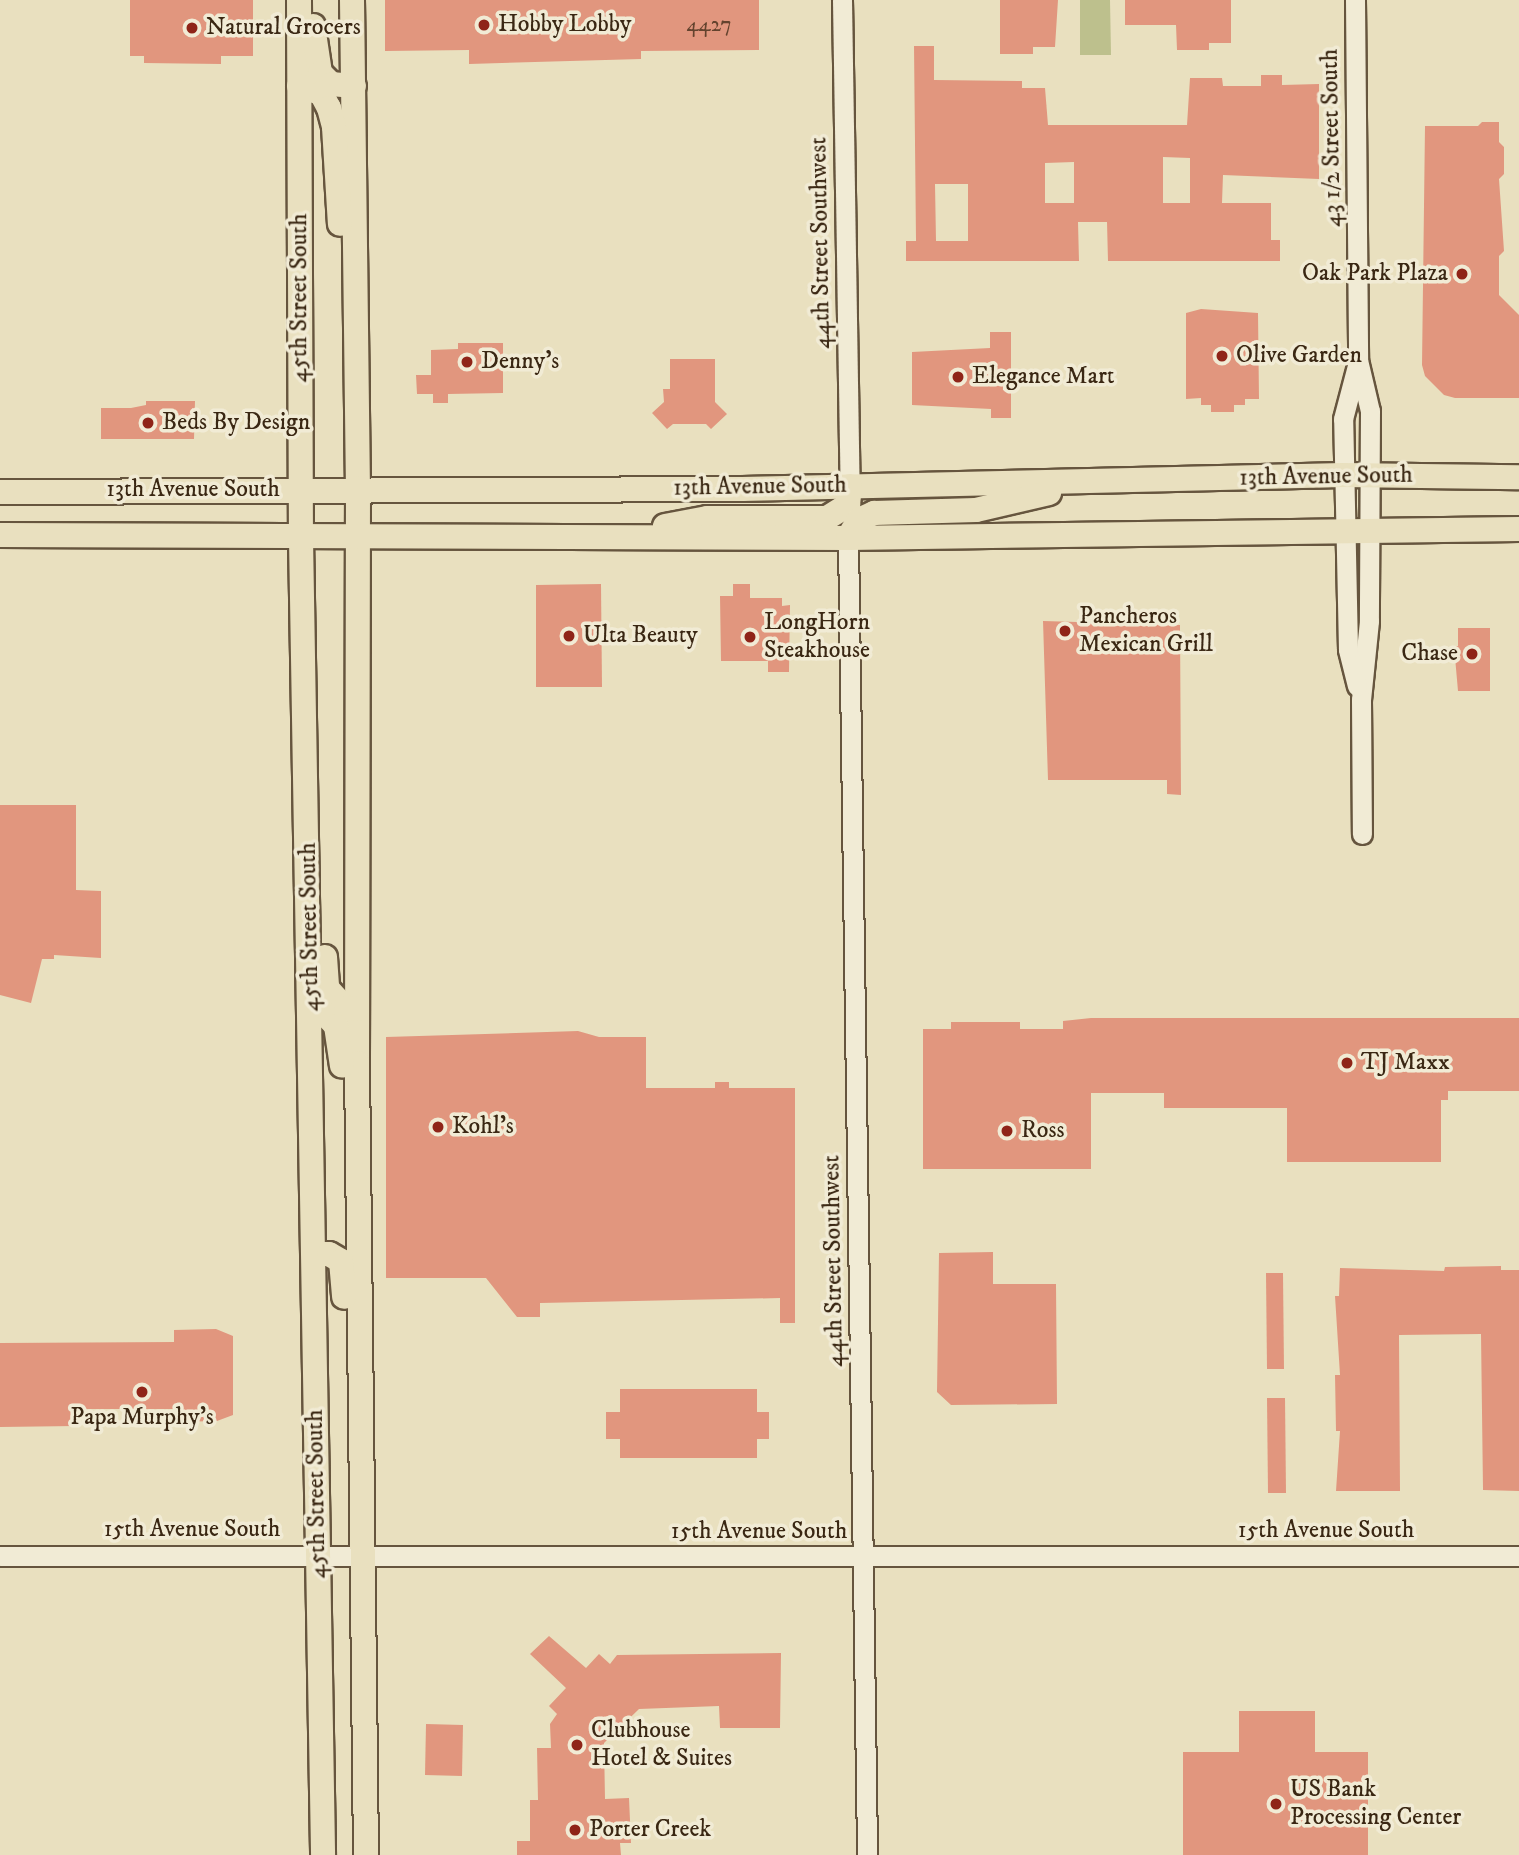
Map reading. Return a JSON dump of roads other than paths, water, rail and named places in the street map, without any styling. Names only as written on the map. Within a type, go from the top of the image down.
[{"type":"main road","name":"45th Street South","points":[[299,0],[301,538],[323,1855]]},
{"type":"main road","points":[[312,0],[320,72],[331,84],[354,86]]},
{"type":"main road","name":"45th Street South","points":[[352,0],[358,488],[357,1009],[366,1855]]},
{"type":"main road","points":[[299,86],[321,93],[334,127],[341,235],[354,311]]},
{"type":"main road","name":"13th Avenue South","points":[[0,492],[850,486],[1343,475],[1519,477]]},
{"type":"main road","points":[[848,538],[859,520],[874,513],[976,510],[1093,482]]},
{"type":"main road","points":[[607,537],[707,518],[827,518],[848,505],[850,486]]},
{"type":"main road","name":"13th Avenue South","points":[[0,535],[848,538],[1370,528],[1519,528]]},
{"type":"main road","points":[[306,758],[322,849],[327,988],[345,1008],[357,1009]]},
{"type":"main road","points":[[311,1012],[324,1013],[342,1042],[345,1213],[359,1242]]},
{"type":"main road","points":[[315,1254],[329,1254],[341,1261],[344,1336],[360,1382]]},
{"type":"street","name":"44th Street Southwest","points":[[842,0],[850,486]]},
{"type":"street","name":"43 1/2 Street South","points":[[1355,0],[1359,360],[1370,411],[1369,621],[1361,701],[1362,834]]},
{"type":"street","name":"43 1/2 Street South","points":[[1359,360],[1343,419],[1343,475],[1348,649],[1361,701]]},
{"type":"street","name":"44th Street Southwest","points":[[848,538],[867,1855]]},
{"type":"street","name":"15th Avenue South","points":[[0,1556],[1519,1556]]},
{"type":"place","name":"Hobby Lobby","points":[[484,25]]},
{"type":"place","name":"Natural Grocers","points":[[192,28]]},
{"type":"place","name":"Oak Park Plaza","points":[[1462,274]]},
{"type":"place","name":"Olive Garden","points":[[1222,356]]},
{"type":"place","name":"Denny's","points":[[467,362]]},
{"type":"place","name":"Elegance Mart","points":[[958,377]]},
{"type":"place","name":"Beds By Design","points":[[148,423]]},
{"type":"place","name":"Pancheros Mexican Grill","points":[[1065,631]]},
{"type":"place","name":"Ulta Beauty","points":[[569,636]]},
{"type":"place","name":"LongHorn Steakhouse","points":[[750,637]]},
{"type":"place","name":"Chase","points":[[1472,654]]},
{"type":"place","name":"TJ Maxx","points":[[1347,1063]]},
{"type":"place","name":"Kohl's","points":[[438,1127]]},
{"type":"place","name":"Ross","points":[[1007,1131]]},
{"type":"place","name":"Papa Murphy's","points":[[142,1392]]},
{"type":"place","name":"Clubhouse Hotel & Suites","points":[[577,1745]]},
{"type":"place","name":"US Bank Processing Center","points":[[1276,1804]]},
{"type":"place","name":"Porter Creek","points":[[575,1830]]}]
